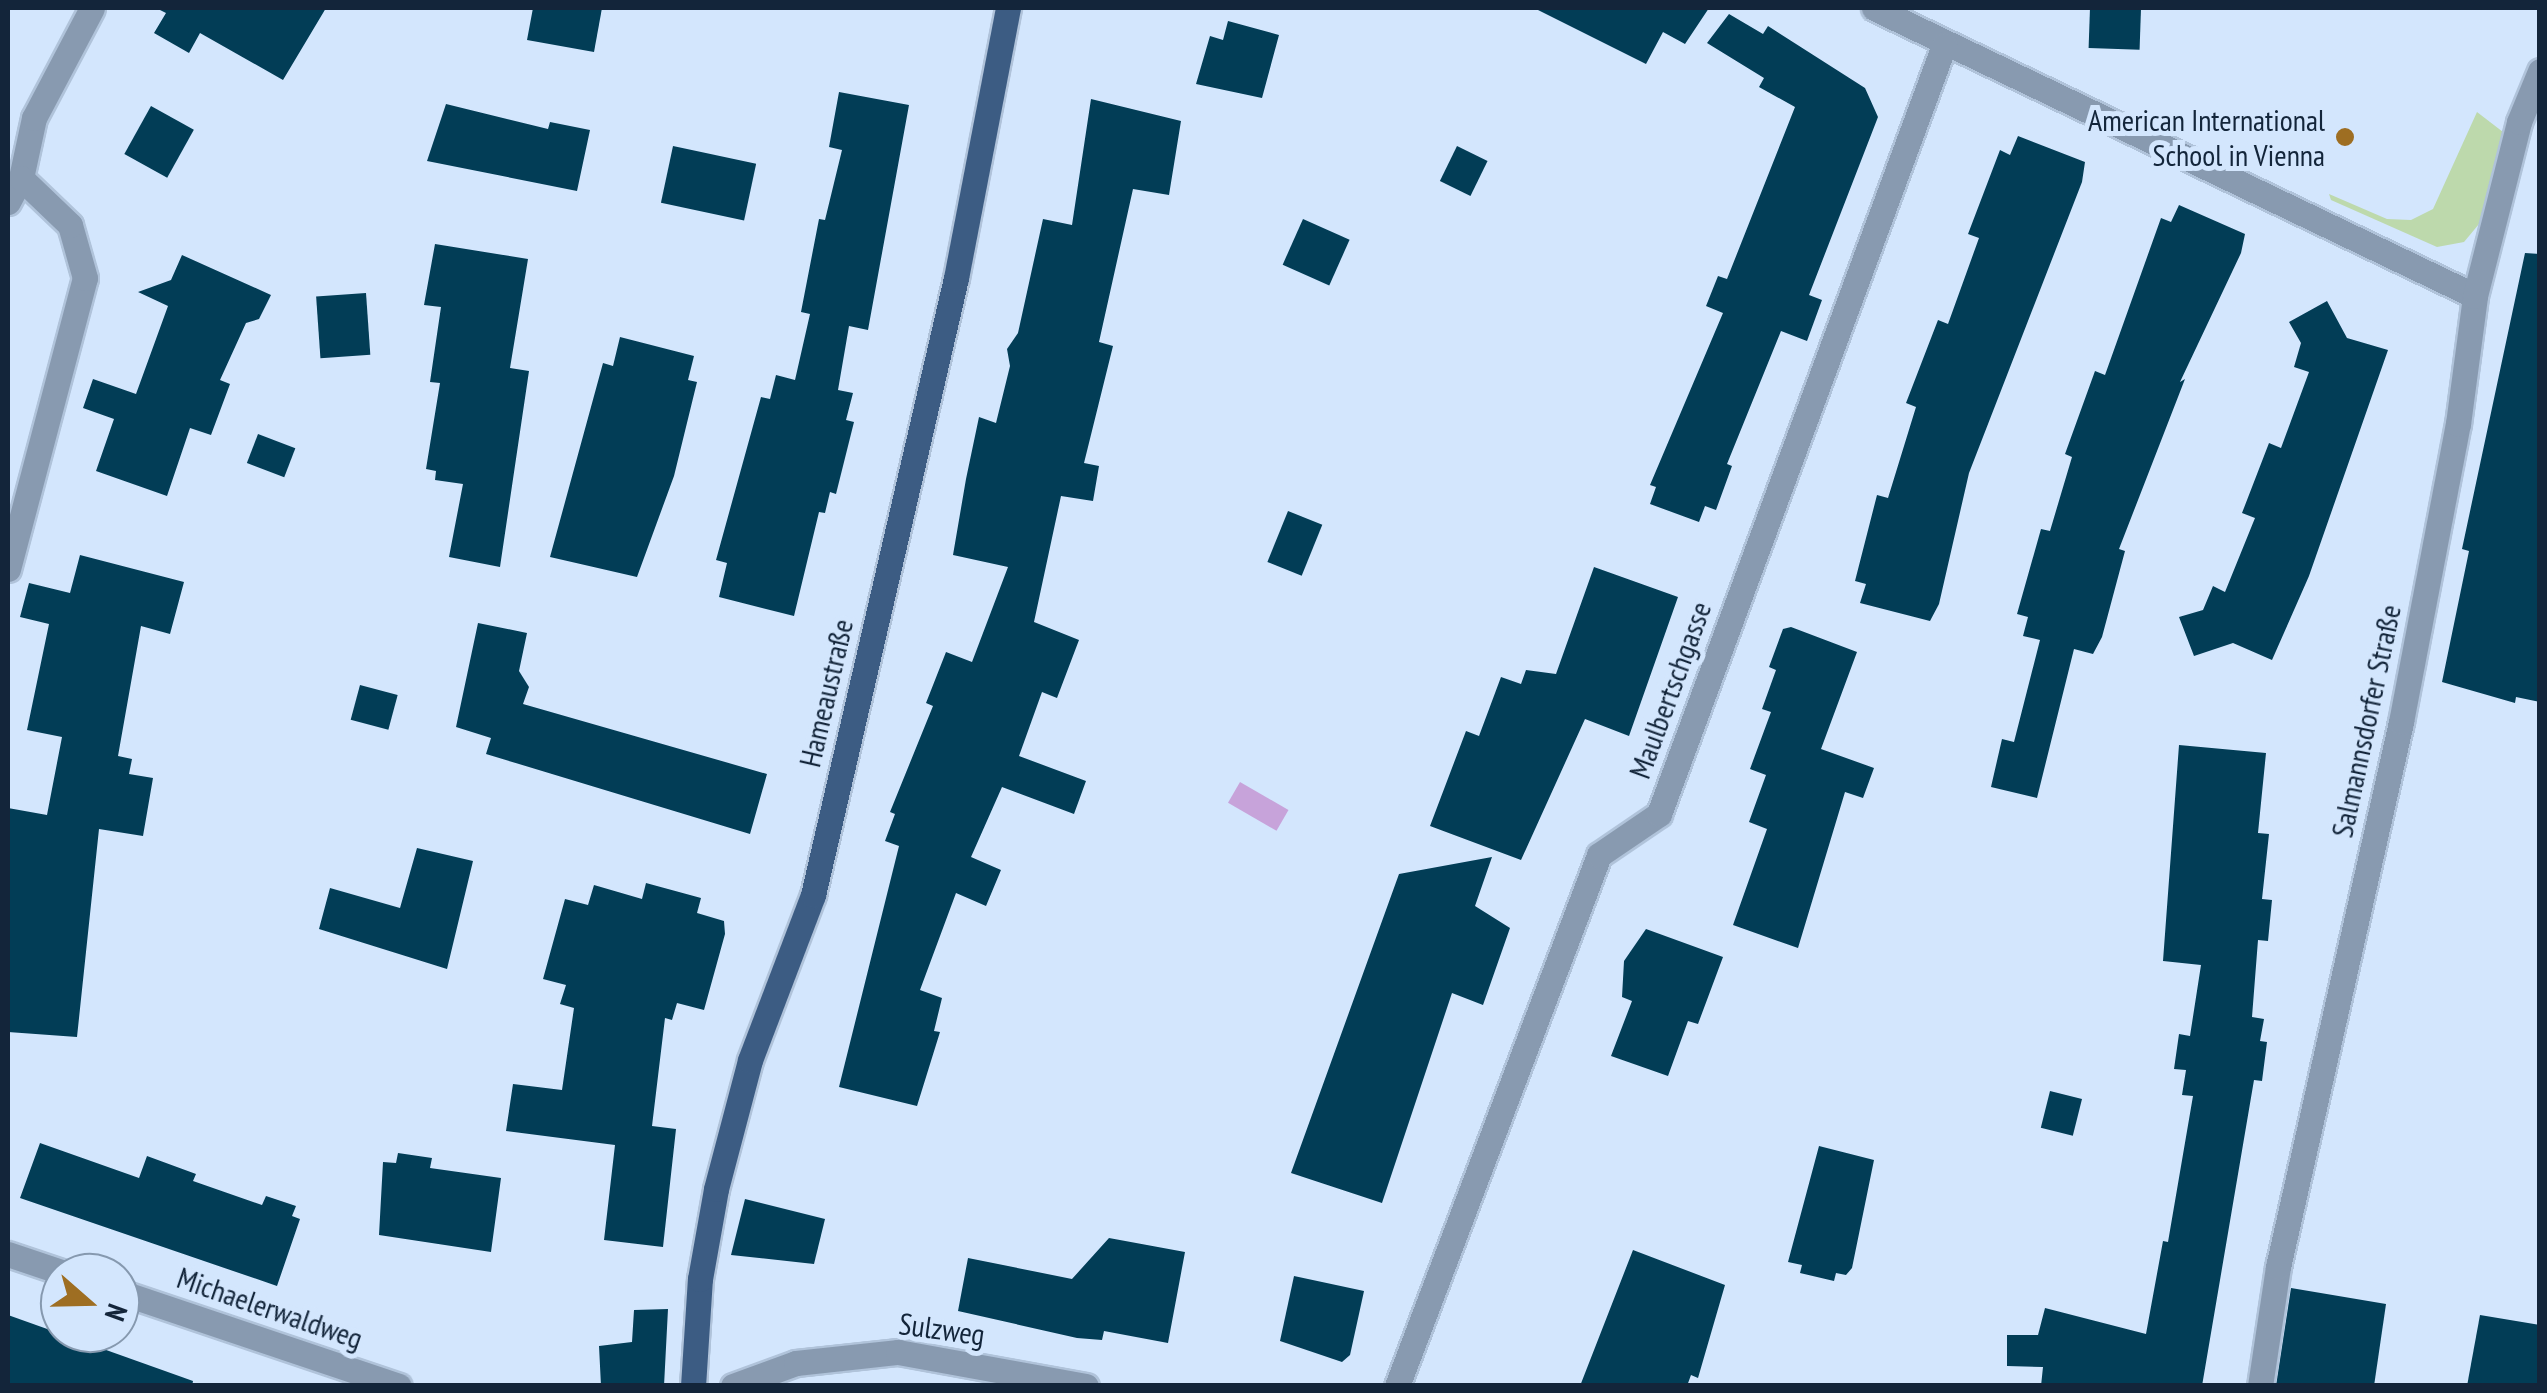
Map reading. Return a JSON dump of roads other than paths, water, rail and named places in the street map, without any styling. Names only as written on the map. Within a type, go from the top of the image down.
[{"type":"main road","name":"Hameaustraße","points":[[693,1386],[700,1279],[720,1172],[750,1060],[813,895],[956,278],[1008,8]]},
{"type":"street","points":[[8,202],[21,178],[34,118],[92,8]]},
{"type":"street","points":[[1874,8],[1944,45],[2475,296]]},
{"type":"street","name":"Maulbertschgasse","points":[[1396,1386],[1598,855],[1660,814],[1944,45]]},
{"type":"street","name":"Salmannsdorfer Straße","points":[[2260,1386],[2278,1266],[2404,704],[2458,424],[2475,296],[2518,122],[2540,71]]},
{"type":"street","points":[[8,569],[84,278],[70,224],[21,178]]},
{"type":"street","points":[[8,1254],[40,1265]]},
{"type":"street","name":"Michaelerwaldweg","points":[[140,1299],[399,1386]]},
{"type":"street","name":"Sulzweg","points":[[733,1386],[796,1362],[898,1352],[1086,1386]]},
{"type":"place","name":"American International School in Vienna","points":[[2345,137]]}]
